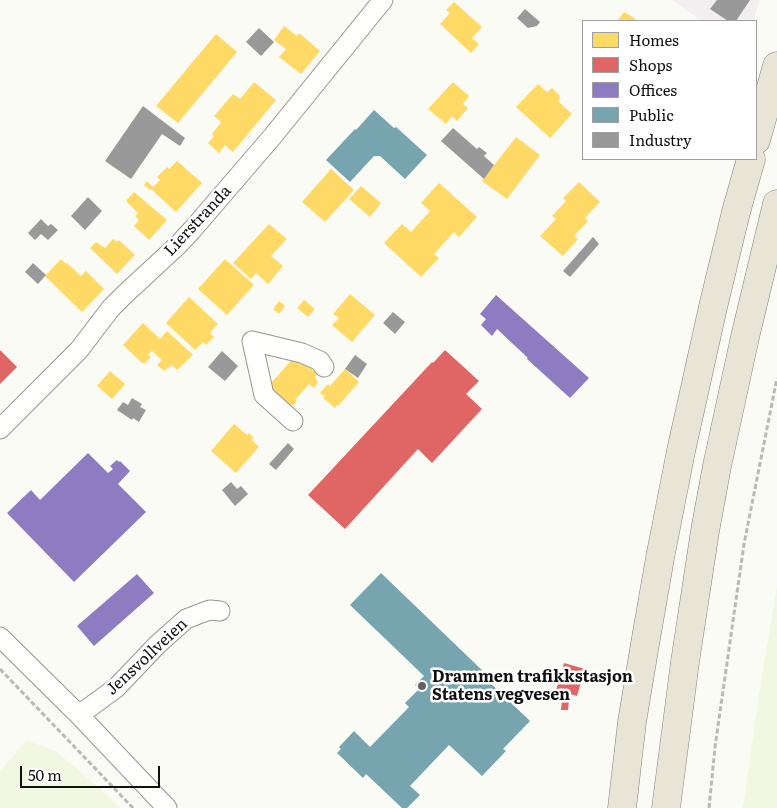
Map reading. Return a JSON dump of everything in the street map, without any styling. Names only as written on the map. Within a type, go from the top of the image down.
[{"type":"highway","points":[[757,136],[777,66]]},
{"type":"highway","points":[[622,808],[632,722],[660,558],[681,451],[715,297],[751,160]]},
{"type":"highway","points":[[666,808],[685,662],[705,531],[745,337],[777,204]]},
{"type":"street","name":"Lierstranda","points":[[0,429],[79,350],[111,308],[192,230],[272,137],[383,0]]},
{"type":"street","points":[[293,421],[264,395],[252,341],[302,353],[320,361],[324,367]]},
{"type":"street","name":"Jensvollveien","points":[[79,715],[116,688],[157,645],[186,619],[210,610],[220,611]]},
{"type":"street","points":[[1,637],[168,808]]},
{"type":"path","points":[[709,808],[715,747],[744,544],[777,378]]},
{"type":"path","points":[[0,669],[133,808]]},
{"type":"shaded area","points":[[673,0],[760,0],[753,20],[700,20]]},
{"type":"green space","points":[[777,586],[777,808],[743,808],[761,681]]},
{"type":"green space","points":[[26,740],[57,752],[120,808],[0,808],[0,772]]},
{"type":"building: Homes","points":[[454,2],[482,27],[472,38],[479,44],[471,53],[440,24],[450,13],[446,10]]},
{"type":"building: Homes","points":[[624,12],[637,20],[618,20]]},
{"type":"building: Homes","points":[[284,26],[297,36],[299,33],[320,51],[301,74],[279,57],[286,49],[274,40]]},
{"type":"building: Homes","points":[[216,34],[237,52],[178,123],[156,106]]},
{"type":"building: Homes","points":[[254,82],[276,100],[233,152],[225,145],[219,153],[208,143],[221,122],[214,116],[233,94],[240,99]]},
{"type":"building: Homes","points":[[453,82],[469,96],[463,104],[468,108],[457,121],[452,116],[446,124],[428,109]]},
{"type":"building: Homes","points":[[538,84],[547,92],[552,88],[560,96],[558,101],[572,114],[550,138],[516,107]]},
{"type":"building: Homes","points":[[516,137],[540,155],[507,199],[482,181]]},
{"type":"building: Homes","points":[[177,161],[202,183],[176,212],[144,185],[147,181],[153,187],[160,180],[157,177],[167,167],[169,169]]},
{"type":"building: Homes","points":[[331,169],[354,190],[325,222],[302,202]]},
{"type":"building: Homes","points":[[579,182],[600,202],[585,218],[588,221],[574,236],[578,239],[563,256],[540,236],[556,219],[552,216],[566,201],[563,198]]},
{"type":"building: Homes","points":[[439,183],[477,217],[459,237],[454,232],[434,254],[439,258],[421,277],[384,243],[402,224],[411,232],[430,211],[421,203]]},
{"type":"building: Homes","points":[[361,186],[381,203],[370,217],[349,199]]},
{"type":"building: Homes","points":[[134,192],[167,220],[149,240],[134,226],[139,220],[135,216],[138,213],[126,201]]},
{"type":"building: Homes","points":[[269,224],[287,239],[271,256],[283,266],[268,284],[256,273],[251,279],[233,263]]},
{"type":"building: Homes","points":[[113,239],[117,242],[119,240],[135,255],[117,274],[90,248],[96,242],[105,248]]},
{"type":"building: Homes","points":[[61,259],[81,276],[86,271],[104,289],[82,312],[45,276]]},
{"type":"building: Homes","points":[[225,259],[254,285],[227,315],[198,289]]},
{"type":"building: Homes","points":[[350,294],[375,315],[352,342],[332,325],[339,318],[333,314]]},
{"type":"building: Homes","points":[[189,297],[218,324],[210,333],[214,337],[206,345],[203,342],[195,350],[166,323]]},
{"type":"building: Homes","points":[[304,300],[315,309],[308,317],[297,308]]},
{"type":"building: Homes","points":[[279,301],[285,306],[279,314],[273,309]]},
{"type":"building: Homes","points":[[143,323],[160,339],[167,331],[193,355],[177,370],[172,365],[164,371],[157,365],[162,360],[152,351],[148,355],[151,357],[144,364],[123,345]]},
{"type":"building: Homes","points":[[296,355],[317,374],[315,377],[318,382],[314,388],[309,384],[295,400],[297,401],[293,406],[291,404],[287,409],[265,390]]},
{"type":"building: Homes","points":[[345,369],[359,382],[335,408],[323,398],[324,394],[323,396],[320,393],[328,384],[330,386]]},
{"type":"building: Homes","points":[[110,371],[125,384],[112,399],[97,386]]},
{"type":"building: Homes","points":[[234,424],[247,435],[249,433],[254,438],[252,440],[259,447],[236,473],[211,451]]},
{"type":"building: Shops","points":[[0,350],[17,367],[0,384]]},
{"type":"building: Shops","points":[[445,350],[479,381],[466,394],[482,409],[432,463],[418,449],[345,529],[308,495]]},
{"type":"building: Shops","points":[[564,663],[585,669],[577,696],[556,690]]},
{"type":"building: Shops","points":[[562,700],[569,701],[568,710],[561,710]]},
{"type":"building: Offices","points":[[496,295],[589,378],[570,398],[497,329],[492,336],[481,325],[486,319],[480,314]]},
{"type":"building: Offices","points":[[88,453],[108,473],[113,469],[110,466],[117,460],[130,471],[118,484],[146,512],[74,582],[7,513],[31,490],[40,500]]},
{"type":"building: Offices","points":[[137,574],[154,593],[94,646],[77,626]]},
{"type":"building: Public","points":[[374,110],[427,155],[405,179],[380,156],[374,156],[350,182],[326,160]]},
{"type":"building: Public","points":[[381,573],[486,674],[484,677],[530,721],[503,749],[506,751],[482,776],[449,745],[410,786],[420,795],[407,808],[402,808],[366,774],[363,778],[337,753],[341,749],[339,747],[354,731],[370,747],[409,707],[405,703],[419,689],[415,685],[424,676],[350,605]]},
{"type":"building: Industry","points":[[717,0],[750,0],[737,20],[726,20],[710,9]]},
{"type":"building: Industry","points":[[525,9],[540,22],[537,26],[528,28],[517,18]]},
{"type":"building: Industry","points":[[259,28],[274,42],[261,56],[246,42]]},
{"type":"building: Industry","points":[[143,106],[185,138],[180,146],[162,134],[131,179],[105,161]]},
{"type":"building: Industry","points":[[453,128],[477,149],[479,147],[487,153],[484,156],[494,165],[484,179],[441,141]]},
{"type":"building: Industry","points":[[88,197],[102,211],[85,230],[71,216]]},
{"type":"building: Industry","points":[[41,219],[48,226],[51,224],[58,230],[48,240],[41,234],[35,240],[28,233]]},
{"type":"building: Industry","points":[[593,237],[599,244],[570,277],[563,271]]},
{"type":"building: Industry","points":[[33,263],[46,275],[38,284],[25,272]]},
{"type":"building: Industry","points":[[393,312],[405,322],[395,334],[383,323]]},
{"type":"building: Industry","points":[[222,351],[238,366],[225,381],[208,367]]},
{"type":"building: Industry","points":[[355,355],[367,364],[358,378],[345,369]]},
{"type":"building: Industry","points":[[132,398],[142,404],[140,407],[146,410],[139,422],[133,418],[132,420],[117,410],[123,402],[128,405]]},
{"type":"building: Industry","points":[[288,443],[294,449],[276,470],[269,464]]},
{"type":"building: Industry","points":[[231,482],[237,489],[241,486],[248,494],[235,506],[222,490]]},
{"type":"place","name":"Drammen trafikkstasjon Statens vegvesen","points":[[422,686]]}]
